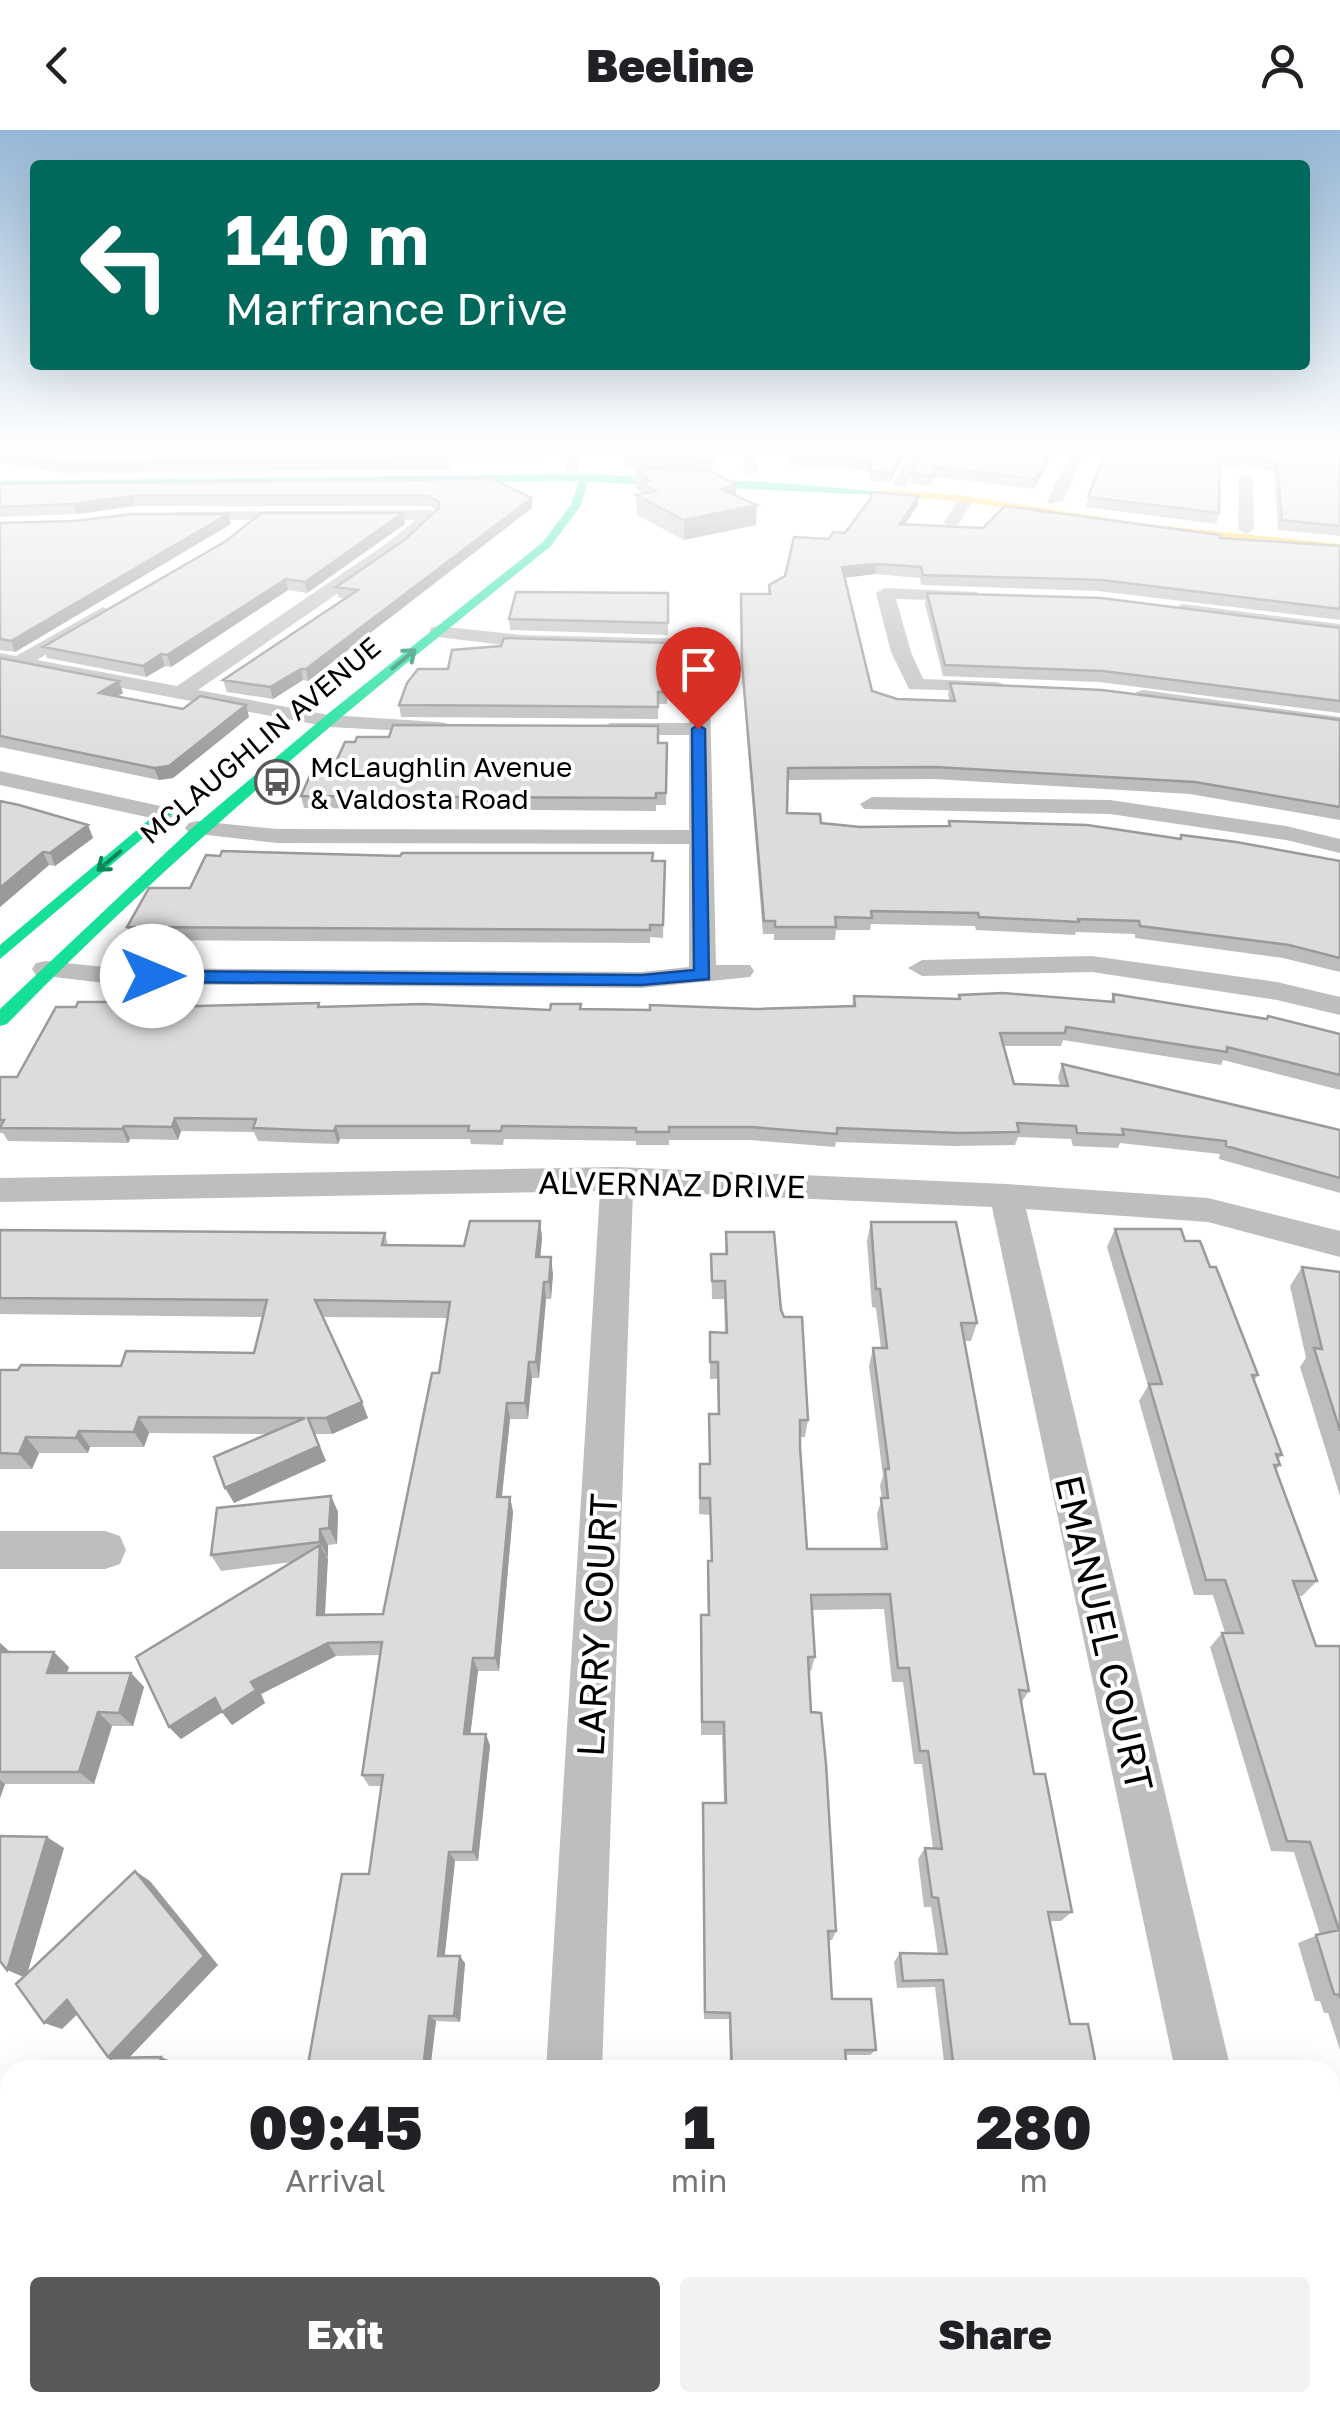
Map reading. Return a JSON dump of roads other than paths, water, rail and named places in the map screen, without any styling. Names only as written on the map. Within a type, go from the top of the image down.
[{"type":"main road","name":"MCLAUGHLIN AVENUE","points":[[351,671],[498,555]]},
{"type":"main road","name":"MCLAUGHLIN AVENUE","points":[[0,1020],[46,969],[196,828],[533,555]]},
{"type":"main road","name":"MCLAUGHLIN AVENUE","points":[[264,738],[323,693]]},
{"type":"main road","name":"MCLAUGHLIN AVENUE","points":[[0,954],[192,793]]},
{"type":"street","points":[[180,693],[381,555]]},
{"type":"street","points":[[1001,597],[884,594],[901,652],[916,684],[1008,688]]},
{"type":"street","points":[[9,661],[118,604]]},
{"type":"street","points":[[1168,608],[1340,630]]},
{"type":"street","points":[[437,632],[521,640],[699,642],[725,646]]},
{"type":"street","points":[[699,642],[703,975]]},
{"type":"street","points":[[9,661],[329,720],[390,728],[470,728]]},
{"type":"street","points":[[1118,694],[1340,723]]},
{"type":"street","points":[[590,728],[698,729]]},
{"type":"street","points":[[0,778],[165,814]]},
{"type":"street","points":[[872,804],[1110,807],[1286,832],[1340,846]]},
{"type":"street","points":[[196,828],[277,836],[703,837]]},
{"type":"street","points":[[922,968],[1092,964],[1278,991],[1340,1006]]},
{"type":"street","points":[[46,969],[114,976],[642,980],[740,972]]},
{"type":"street","name":"ALVERNAZ DRIVE","points":[[0,1190],[618,1179],[1006,1196],[1208,1210],[1340,1244]]},
{"type":"street","name":"LARRY COURT","points":[[574,2060],[618,1179]]},
{"type":"street","name":"EMANUEL COURT","points":[[1006,1196],[1201,2060]]},
{"type":"street","points":[[0,1550],[105,1550]]},
{"type":"place","name":"McLaughlin Avenue & Valdosta Road","points":[[277,782]]}]
